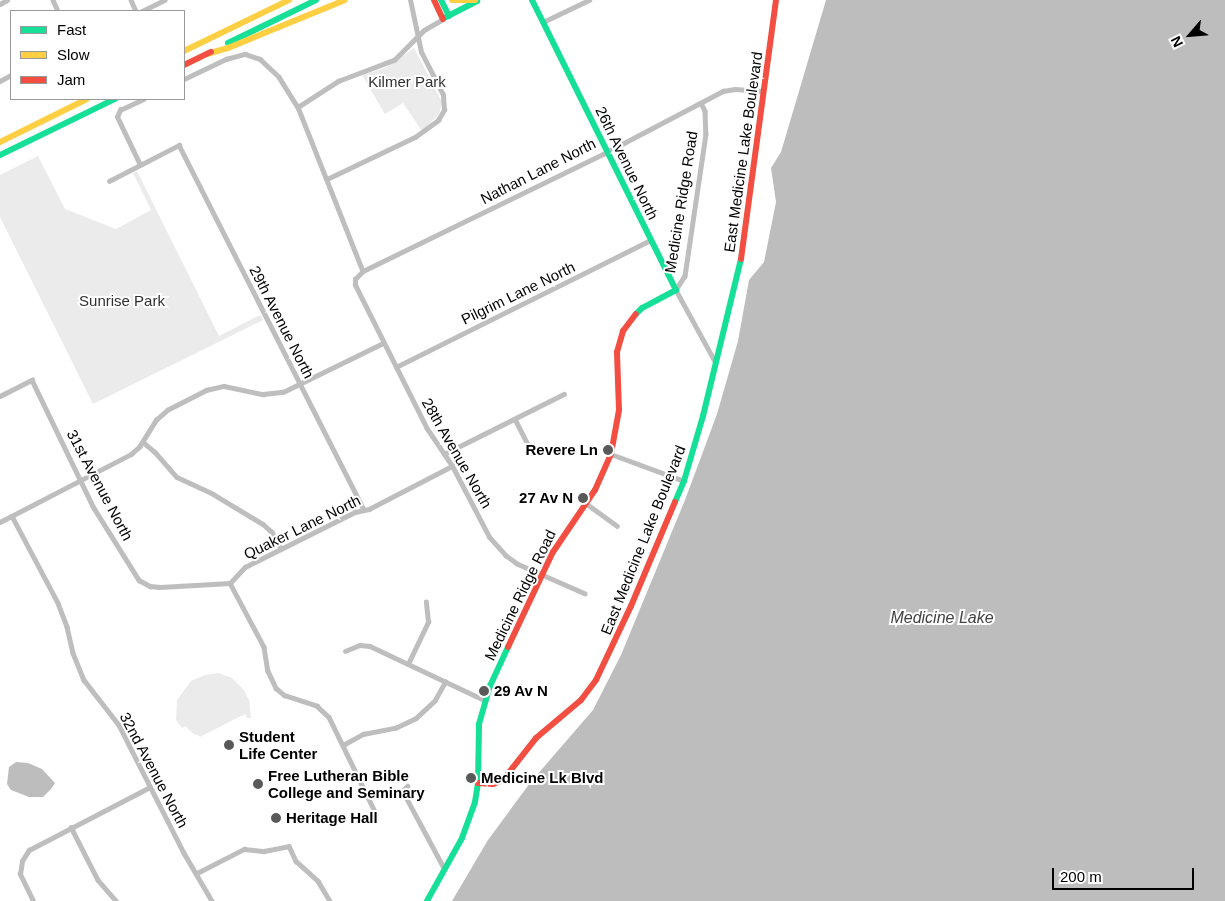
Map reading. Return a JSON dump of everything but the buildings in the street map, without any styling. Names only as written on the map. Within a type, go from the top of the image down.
[{"type":"main road","points":[[260,14],[284,0]]},
{"type":"main road","points":[[185,51],[289,0]]},
{"type":"main road","points":[[185,65],[316,0]]},
{"type":"main road","points":[[207,54],[228,48],[345,0]]},
{"type":"main road","points":[[434,0],[446,17]]},
{"type":"main road","points":[[441,0],[446,17]]},
{"type":"main road","points":[[452,0],[477,0]]},
{"type":"main road","points":[[446,17],[477,0]]},
{"type":"main road","name":"26th Avenue North","points":[[532,0],[676,290]]},
{"type":"main road","name":"East Medicine Lake Boulevard","points":[[478,784],[493,784],[502,780],[536,738],[582,700],[596,680],[627,614],[684,480],[695,448],[740,263],[776,0]]},
{"type":"main road","points":[[0,142],[85,100]]},
{"type":"main road","points":[[0,155],[113,100]]},
{"type":"main road","name":"Medicine Ridge Road","points":[[478,784],[479,724],[484,700],[563,534],[587,504],[612,454],[619,410],[617,352],[622,331],[628,320],[642,308],[676,290]]},
{"type":"main road","points":[[427,901],[467,827],[478,784]]},
{"type":"street","points":[[0,4],[7,0]]},
{"type":"street","points":[[144,10],[165,0]]},
{"type":"street","points":[[327,179],[410,140],[442,114],[445,106],[443,95],[425,63],[417,37],[410,0]]},
{"type":"street","points":[[543,22],[589,0]]},
{"type":"street","points":[[298,108],[338,81],[394,60],[430,26],[446,17]]},
{"type":"street","points":[[185,79],[226,59],[245,54],[260,59],[279,76],[298,108],[363,271]]},
{"type":"street","name":"Nathan Lane North","points":[[355,279],[363,271],[701,102],[731,89],[763,91]]},
{"type":"street","points":[[109,181],[140,165],[117,117],[120,110],[142,100]]},
{"type":"street","name":"Medicine Ridge Road","points":[[676,290],[685,276],[706,134],[705,111],[701,102]]},
{"type":"street","name":"29th Avenue North","points":[[140,165],[178,145],[364,510]]},
{"type":"street","name":"Pilgrim Lane North","points":[[396,367],[651,240]]},
{"type":"street","name":"28th Avenue North","points":[[355,279],[355,286],[427,429],[452,466],[489,536],[498,548],[517,564],[586,594]]},
{"type":"street","name":"26th Avenue North","points":[[676,290],[716,363]]},
{"type":"street","points":[[0,522],[131,454],[143,442],[156,420],[167,410],[206,390],[224,386],[269,394],[283,392],[383,343]]},
{"type":"street","name":"31st Avenue North","points":[[0,396],[32,380],[80,481],[134,575],[143,583],[160,587],[230,583]]},
{"type":"street","points":[[444,454],[564,394]]},
{"type":"street","points":[[515,419],[532,452]]},
{"type":"street","points":[[143,442],[178,477],[213,494],[263,524],[272,532],[281,548]]},
{"type":"street","points":[[612,454],[684,480]]},
{"type":"street","name":"Quaker Lane North","points":[[230,583],[245,567],[281,548],[364,510],[452,466]]},
{"type":"street","points":[[587,504],[617,526]]},
{"type":"street","name":"32nd Avenue North","points":[[12,516],[58,603],[81,674],[118,725],[184,853],[212,901]]},
{"type":"street","points":[[230,583],[264,647],[268,671],[276,688],[284,695],[317,706],[324,711],[343,745],[376,814]]},
{"type":"street","points":[[408,664],[428,622],[426,602]]},
{"type":"street","points":[[346,651],[364,644],[484,700]]},
{"type":"street","points":[[343,745],[363,734],[395,728],[411,721],[427,710],[445,682]]},
{"type":"street","points":[[408,786],[405,789],[406,797],[444,868]]},
{"type":"street","points":[[33,901],[20,874],[25,855],[35,845],[150,787]]},
{"type":"street","points":[[71,827],[98,880],[116,901]]},
{"type":"street","points":[[197,873],[244,849],[264,851],[289,846],[296,860],[318,881],[330,901]]},
{"type":"green space","name":"Kilmer Park","points":[[414,48],[442,102],[439,114],[422,131],[403,103],[385,114],[362,75],[385,68]]},
{"type":"green space","name":"Sunrise Park","points":[[38,156],[65,209],[116,229],[151,210],[133,173],[137,171],[219,336],[260,315],[263,320],[93,404],[0,217],[0,175]]},
{"type":"green space","points":[[218,673],[232,678],[244,690],[249,700],[251,718],[247,718],[245,714],[200,737],[185,726],[182,728],[176,720],[177,700],[191,681],[205,675]]},
{"type":"water","name":"Medicine Lake","points":[[826,0],[1225,0],[1225,901],[452,901],[488,840],[530,783],[593,710],[621,655],[685,500],[717,414],[738,341],[749,280],[764,262],[776,202],[771,168],[781,152]]},
{"type":"water","points":[[16,762],[28,763],[42,769],[55,783],[43,797],[29,797],[11,790],[7,784],[9,767]]},
{"type":"traffic: fast","points":[[228,43],[316,0]]},
{"type":"traffic: fast","points":[[441,0],[449,16]]},
{"type":"traffic: fast","points":[[532,0],[676,290],[642,308],[636,314]]},
{"type":"traffic: fast","points":[[446,17],[477,1]]},
{"type":"traffic: fast","points":[[0,155],[113,100]]},
{"type":"traffic: fast","points":[[675,502],[684,481],[703,416],[741,259]]},
{"type":"traffic: fast","points":[[427,901],[462,838],[475,802],[478,783],[479,724],[490,686],[508,647]]},
{"type":"traffic: slow","points":[[185,51],[289,0]]},
{"type":"traffic: slow","points":[[207,54],[228,48],[345,0]]},
{"type":"traffic: slow","points":[[452,0],[475,0]]},
{"type":"traffic: slow","points":[[0,142],[85,100]]},
{"type":"traffic: jam","points":[[434,0],[443,19]]},
{"type":"traffic: jam","points":[[741,259],[776,0]]},
{"type":"traffic: jam","points":[[185,65],[211,52]]},
{"type":"traffic: jam","points":[[508,647],[553,552],[595,490],[611,454],[619,410],[617,352],[623,331],[636,314]]},
{"type":"traffic: jam","points":[[478,783],[493,784],[503,780],[536,738],[581,700],[596,680],[631,606],[675,502]]},
{"type":"place","name":"Revere Ln","points":[[608,450]]},
{"type":"place","name":"27 Av N","points":[[583,498]]},
{"type":"place","name":"29 Av N","points":[[484,691]]},
{"type":"place","name":"Student Life Center","points":[[229,745]]},
{"type":"place","name":"Medicine Lk Blvd","points":[[471,778]]},
{"type":"place","name":"Free Lutheran Bible College and Seminary","points":[[258,784]]},
{"type":"place","name":"Heritage Hall","points":[[276,818]]}]
